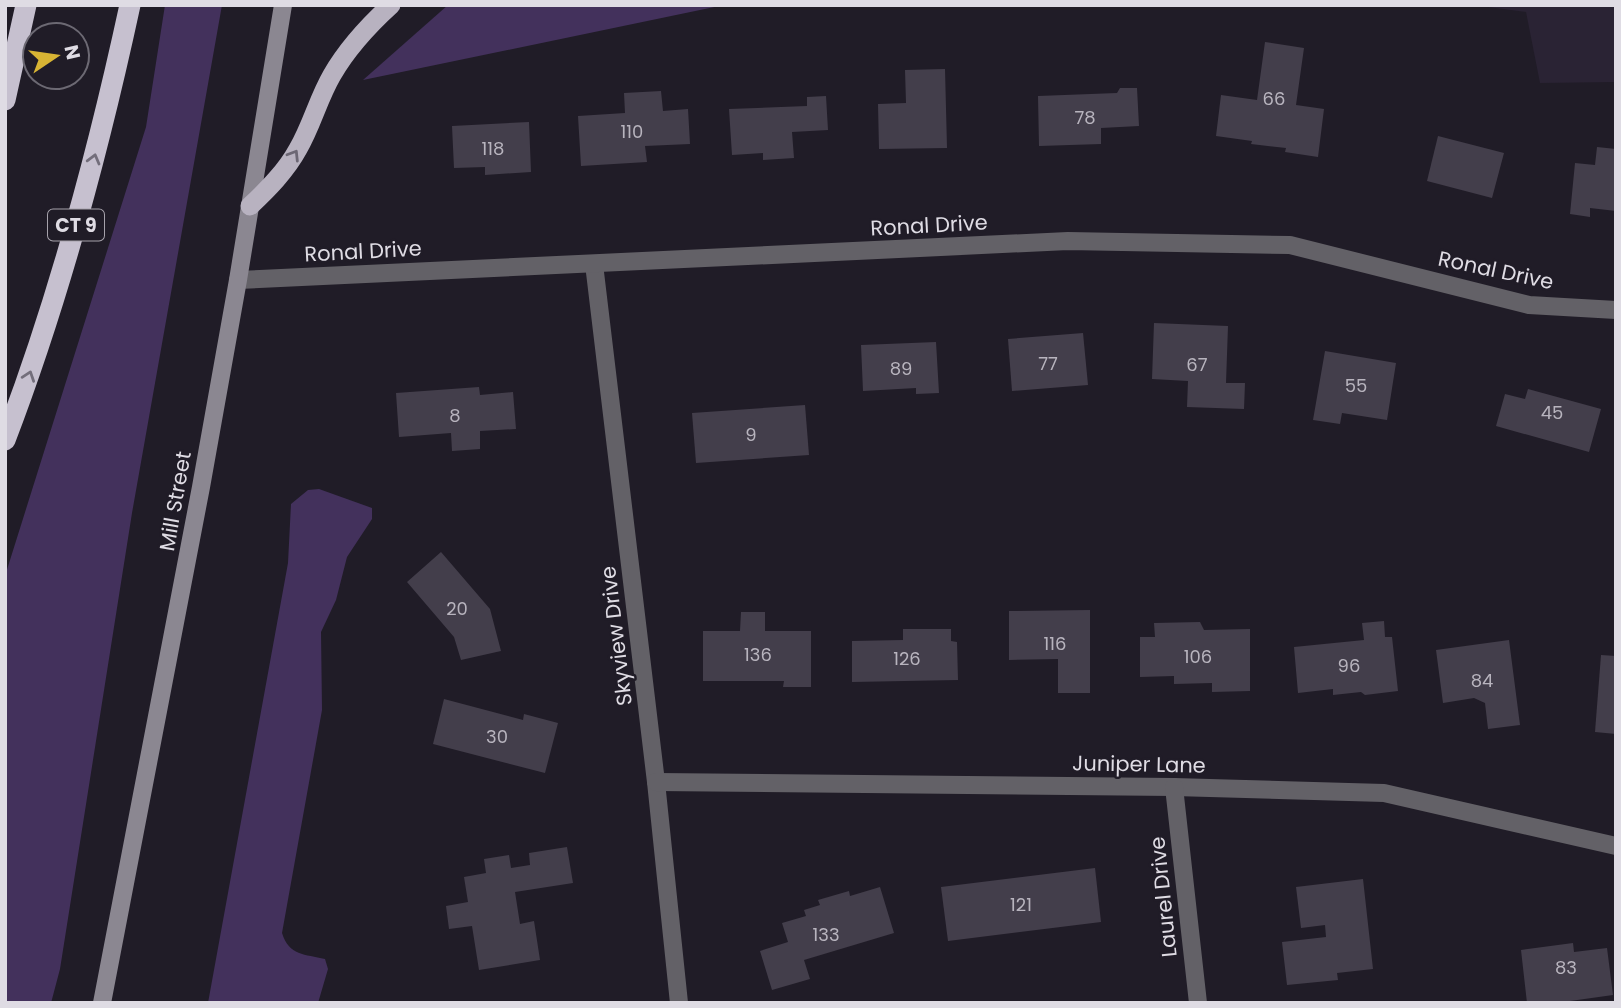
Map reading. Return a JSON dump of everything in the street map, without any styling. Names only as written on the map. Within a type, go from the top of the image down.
[{"type":"highway","points":[[5,100],[26,5]]},
{"type":"highway","name":"CT 9","points":[[5,440],[50,314],[80,211],[130,5]]},
{"type":"highway","points":[[250,206],[284,171],[298,149],[319,100],[341,61],[391,5]]},
{"type":"main road","name":"Mill Street","points":[[102,1003],[238,280],[283,5]]},
{"type":"street","name":"Ronal Drive","points":[[238,280],[1068,241],[1290,245],[1529,305],[1616,310]]},
{"type":"street","name":"Skyview Drive","points":[[594,264],[656,782],[679,1003]]},
{"type":"street","name":"Juniper Lane","points":[[656,782],[1174,787],[1384,793],[1616,846]]},
{"type":"street","name":"Laurel Drive","points":[[1174,787],[1198,1003]]},
{"type":"shaded area","points":[[165,5],[222,5],[132,513],[60,969],[51,1003],[5,1003],[5,576],[146,127]]},
{"type":"shaded area","points":[[448,5],[724,5],[363,80]]},
{"type":"shaded area","points":[[1473,5],[1616,5],[1616,82],[1540,83],[1526,12]]},
{"type":"shaded area","points":[[319,489],[372,508],[372,519],[347,557],[336,600],[321,632],[322,710],[282,933],[293,950],[325,959],[328,969],[318,1003],[208,1003],[288,563],[291,504],[308,490]]},
{"type":"building","points":[[1265,42],[1304,48],[1296,105],[1324,109],[1318,157],[1285,152],[1286,148],[1251,144],[1252,141],[1216,136],[1221,95],[1257,100]]},
{"type":"building","points":[[945,69],[947,148],[879,149],[878,104],[906,103],[905,70]]},
{"type":"building","points":[[1120,88],[1137,88],[1139,126],[1101,128],[1101,144],[1039,146],[1038,96],[1117,93]]},
{"type":"building","points":[[661,91],[663,111],[688,109],[690,144],[645,146],[647,162],[581,166],[578,116],[625,113],[624,93]]},
{"type":"building","points":[[826,96],[828,130],[792,132],[794,158],[763,160],[763,153],[732,155],[729,109],[807,106],[807,97]]},
{"type":"building","points":[[529,122],[531,172],[485,175],[485,167],[454,168],[452,126]]},
{"type":"building","points":[[1438,136],[1504,153],[1492,198],[1427,181]]},
{"type":"building","points":[[1597,147],[1616,149],[1616,211],[1590,208],[1590,217],[1570,214],[1575,163],[1595,165]]},
{"type":"building","points":[[1154,323],[1228,326],[1226,383],[1245,383],[1244,409],[1187,407],[1188,381],[1152,379]]},
{"type":"building","points":[[1083,333],[1088,385],[1012,391],[1008,339]]},
{"type":"building","points":[[936,342],[939,393],[916,394],[916,388],[863,391],[861,345]]},
{"type":"building","points":[[1325,351],[1396,363],[1387,420],[1342,413],[1340,424],[1313,420]]},
{"type":"building","points":[[479,387],[480,395],[513,392],[516,429],[480,431],[480,449],[452,451],[451,433],[399,437],[396,393]]},
{"type":"building","points":[[1528,389],[1601,409],[1589,452],[1496,426],[1505,394],[1525,399]]},
{"type":"building","points":[[805,405],[809,455],[696,463],[692,413]]},
{"type":"building","points":[[441,552],[490,609],[501,651],[461,660],[454,637],[407,582]]},
{"type":"building","points":[[1090,610],[1090,693],[1058,693],[1058,659],[1009,660],[1009,611]]},
{"type":"building","points":[[741,612],[765,612],[765,631],[811,631],[811,687],[783,687],[784,681],[703,681],[703,631],[740,631]]},
{"type":"building","points":[[1384,621],[1385,637],[1392,637],[1398,691],[1365,695],[1361,692],[1333,695],[1333,689],[1298,693],[1294,647],[1364,640],[1362,623]]},
{"type":"building","points":[[1200,622],[1204,630],[1250,629],[1250,691],[1212,692],[1212,683],[1174,684],[1174,676],[1140,677],[1140,637],[1155,637],[1154,623]]},
{"type":"building","points":[[903,629],[951,629],[951,641],[957,642],[958,680],[852,682],[852,641],[903,640]]},
{"type":"building","points":[[1509,640],[1520,725],[1488,729],[1485,703],[1474,698],[1443,703],[1436,650]]},
{"type":"building","points":[[1601,655],[1616,656],[1616,734],[1595,732]]},
{"type":"building","points":[[444,699],[523,720],[524,714],[558,723],[545,773],[433,744]]},
{"type":"building","points":[[567,847],[573,883],[515,892],[520,924],[534,921],[540,960],[479,970],[472,926],[449,929],[446,906],[468,902],[464,877],[486,873],[484,859],[509,855],[511,868],[530,865],[529,853]]},
{"type":"building","points":[[1095,868],[1101,922],[948,941],[941,887]]},
{"type":"building","points":[[1363,879],[1373,969],[1337,973],[1338,980],[1287,985],[1282,942],[1326,937],[1325,925],[1301,928],[1296,887]]},
{"type":"building","points":[[880,887],[894,933],[804,960],[810,979],[772,990],[760,951],[788,942],[782,923],[806,916],[804,910],[820,905],[818,900],[849,891],[850,896]]},
{"type":"building","points":[[1573,943],[1574,952],[1607,948],[1613,995],[1556,1003],[1527,1003],[1521,950]]}]
